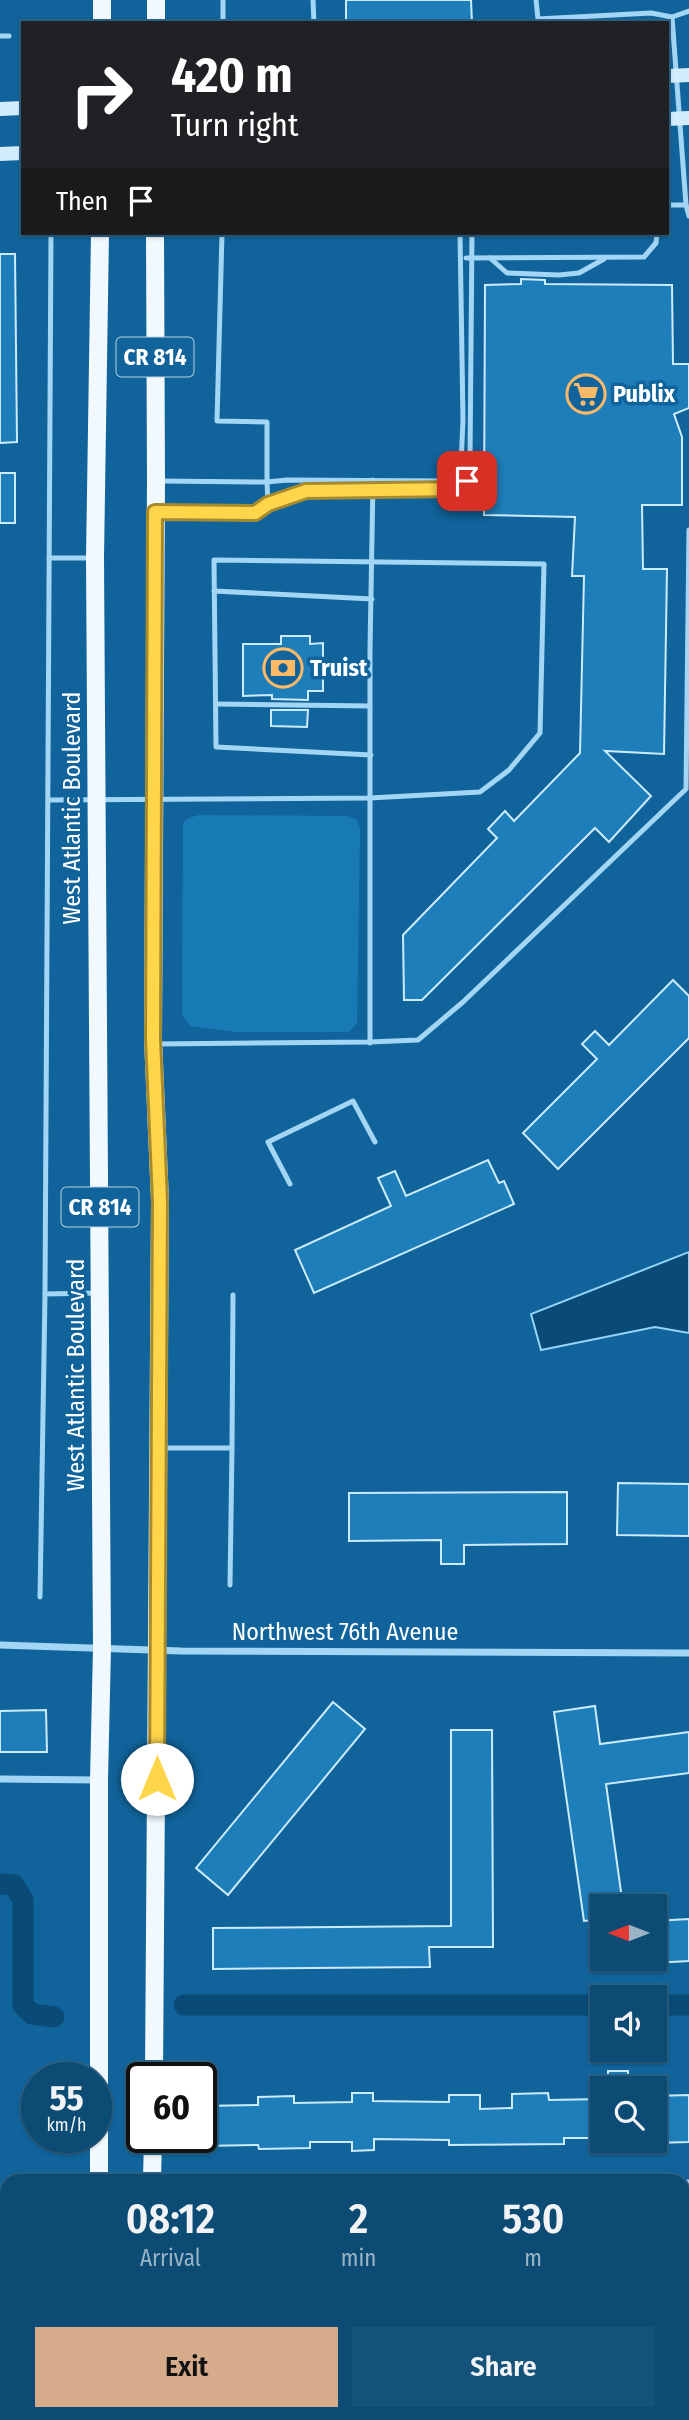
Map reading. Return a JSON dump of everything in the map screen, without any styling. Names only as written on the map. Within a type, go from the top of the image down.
[{"type":"main road","points":[[102,0],[102,21]]},
{"type":"main road","points":[[156,0],[156,21]]},
{"type":"main road","points":[[0,109],[21,108]]},
{"type":"main road","points":[[0,154],[21,153]]},
{"type":"main road","name":"West Atlantic Boulevard","points":[[99,2174],[99,1780],[102,1647],[95,558],[100,235]]},
{"type":"main road","name":"CR 814","points":[[154,2062],[160,1201],[153,1039],[155,235]]},
{"type":"main road","points":[[152,2174],[153,2153]]},
{"type":"street","name":"Northwest 76th Avenue","points":[[0,1646],[157,1650],[689,1653]]},
{"type":"street","points":[[0,1779],[99,1780]]},
{"type":"lane","points":[[223,0],[223,21]]},
{"type":"lane","points":[[313,0],[314,21]]},
{"type":"lane","points":[[536,0],[538,19],[651,13],[672,17],[689,11]]},
{"type":"lane","points":[[672,17],[678,75],[678,118],[689,216]]},
{"type":"lane","points":[[0,36],[9,36]]},
{"type":"lane","points":[[669,205],[687,205]]},
{"type":"lane","points":[[40,1597],[45,1294],[51,235]]},
{"type":"lane","points":[[222,235],[217,421],[267,422],[268,504]]},
{"type":"lane","points":[[156,480],[267,482],[455,479],[461,465],[463,420],[460,235]]},
{"type":"lane","points":[[155,512],[255,513],[268,504],[306,491],[457,489],[467,481],[470,458],[472,235]]},
{"type":"lane","points":[[466,258],[644,257],[656,243],[657,235]]},
{"type":"lane","points":[[490,258],[507,273],[559,275],[579,273],[607,258]]},
{"type":"lane","points":[[370,1043],[373,480]]},
{"type":"lane","points":[[154,1044],[370,1043],[418,1040],[464,1002],[687,789],[689,530]]},
{"type":"lane","points":[[49,558],[95,558]]},
{"type":"lane","points":[[48,800],[370,799],[480,792],[509,770],[540,733],[544,564],[214,560],[216,747],[371,755]]},
{"type":"lane","points":[[214,591],[372,599]]},
{"type":"lane","points":[[216,704],[370,706]]},
{"type":"lane","points":[[290,1184],[268,1142],[353,1101],[375,1143]]},
{"type":"lane","points":[[45,1294],[100,1293]]},
{"type":"lane","points":[[230,1585],[233,1295]]},
{"type":"lane","points":[[158,1448],[232,1448]]},
{"type":"shaded area","points":[[199,815],[348,816],[357,820],[360,829],[357,1023],[349,1032],[238,1032],[190,1026],[182,1014],[183,823]]},
{"type":"shaded area","points":[[689,1252],[689,1333],[655,1327],[541,1350],[531,1314]]},
{"type":"building","points":[[346,0],[471,0],[472,21],[346,21]]},
{"type":"building","points":[[0,254],[15,254],[17,442],[0,443]]},
{"type":"building","points":[[521,279],[545,280],[545,284],[672,285],[673,364],[689,364],[689,408],[674,414],[682,437],[682,505],[642,505],[643,569],[667,569],[664,754],[605,751],[651,796],[609,842],[595,828],[422,1000],[404,1000],[403,935],[497,838],[488,829],[505,811],[514,821],[580,753],[584,576],[572,576],[575,517],[484,515],[485,285],[521,284]]},
{"type":"building","points":[[0,473],[15,473],[15,523],[0,523]]},
{"type":"building","name":"Truist","points":[[281,636],[310,636],[310,644],[323,643],[323,691],[308,691],[308,700],[272,699],[272,695],[243,696],[243,644],[281,644]]},
{"type":"building","points":[[271,710],[308,710],[307,727],[271,726]]},
{"type":"building","points":[[673,980],[689,996],[689,1038],[558,1169],[523,1133],[597,1059],[582,1044],[595,1031],[609,1045]]},
{"type":"building","points":[[488,1160],[499,1183],[504,1181],[514,1204],[314,1293],[295,1250],[391,1206],[378,1178],[395,1171],[406,1196]]},
{"type":"building","points":[[618,1483],[689,1484],[689,1536],[617,1535]]},
{"type":"building","points":[[567,1492],[567,1544],[464,1545],[464,1564],[441,1564],[441,1540],[349,1541],[349,1493]]},
{"type":"building","points":[[333,1702],[365,1729],[228,1895],[196,1868]]},
{"type":"building","points":[[595,1706],[600,1744],[689,1732],[689,1773],[606,1784],[621,1894],[590,1894],[590,1920],[584,1921],[554,1712]]},
{"type":"building","points":[[46,1710],[47,1752],[0,1752],[0,1711]]},
{"type":"building","points":[[451,1730],[492,1730],[493,1947],[429,1947],[430,1967],[213,1969],[213,1928],[451,1926]]},
{"type":"building","points":[[689,1919],[689,1961],[667,1962],[667,1920]]},
{"type":"building","points":[[608,2071],[628,2071],[628,2076],[608,2076]]},
{"type":"building","points":[[352,2093],[373,2093],[373,2101],[449,2102],[449,2095],[480,2095],[480,2109],[512,2108],[512,2094],[548,2093],[549,2100],[590,2099],[590,2138],[564,2138],[564,2144],[449,2145],[449,2140],[374,2139],[374,2150],[352,2151],[352,2142],[310,2142],[310,2148],[259,2149],[258,2145],[217,2146],[217,2106],[258,2105],[258,2097],[294,2096],[294,2103],[352,2102]]},
{"type":"building","points":[[689,2095],[689,2142],[667,2143],[667,2096]]},
{"type":"waterway","points":[[0,1884],[14,1885],[23,1900],[23,2005],[32,2014],[54,2017]]},
{"type":"waterway","points":[[184,2005],[590,2005]]},
{"type":"waterway","points":[[667,2005],[689,2005]]},
{"type":"place","name":"Publix","points":[[586,394]]},
{"type":"place","name":"Truist","points":[[283,668]]},
{"type":"route","points":[[157,1779],[160,1201],[153,1039],[155,512],[255,513],[268,504],[306,491],[457,489],[467,481]]}]
